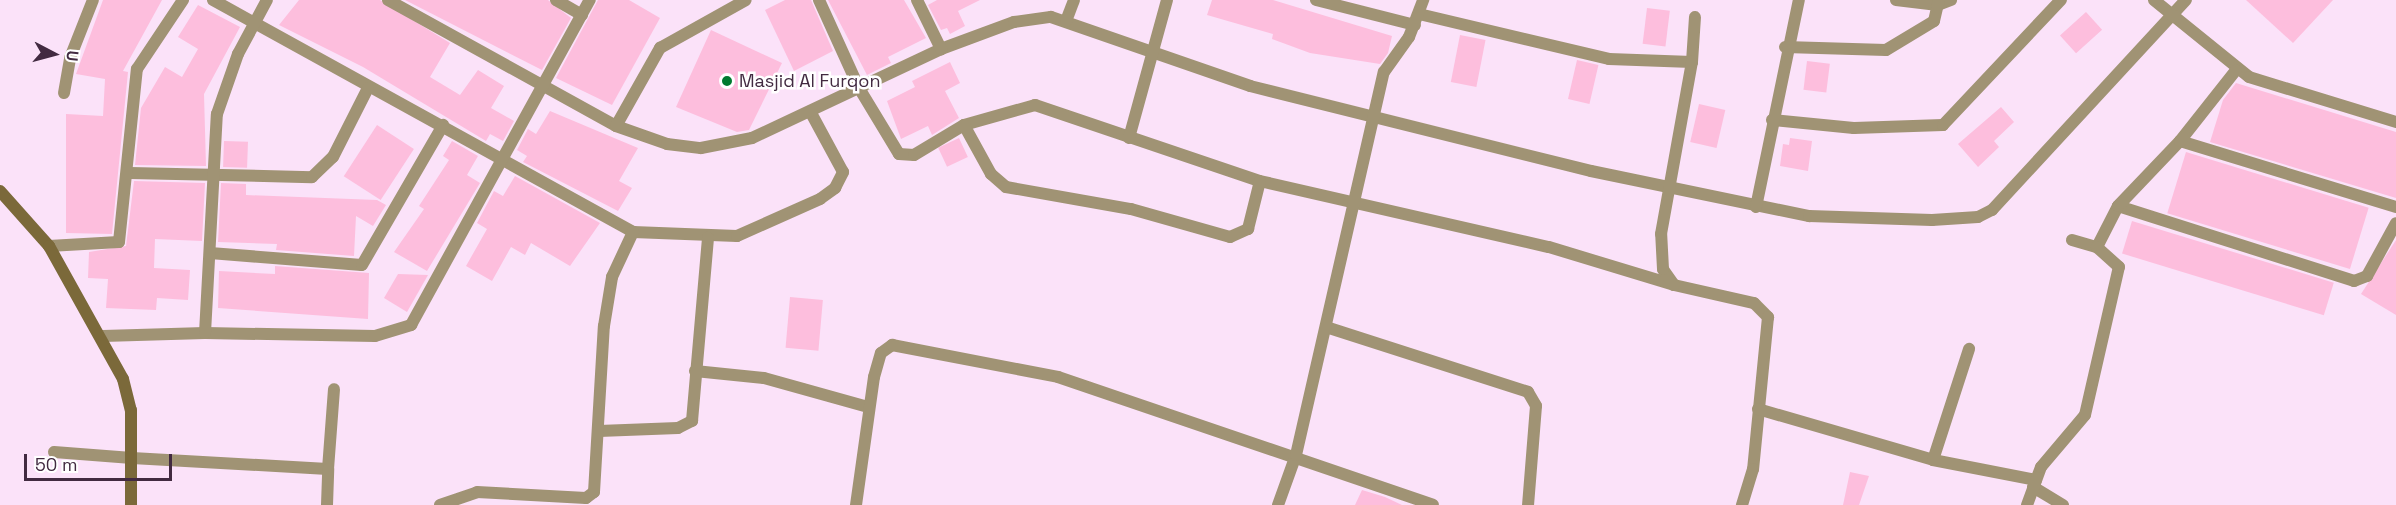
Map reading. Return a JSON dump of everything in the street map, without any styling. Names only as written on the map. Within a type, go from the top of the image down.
[{"type":"main road","points":[[0,191],[49,246],[103,336],[123,379],[132,459],[131,505]]},
{"type":"street","points":[[64,93],[70,58],[93,0]]},
{"type":"street","points":[[49,246],[119,242],[130,173],[136,69],[183,0]]},
{"type":"street","points":[[213,0],[368,88],[443,125],[633,232],[708,238],[737,236],[835,188],[843,172],[840,159],[810,111]]},
{"type":"street","points":[[205,333],[222,94],[267,0]]},
{"type":"street","points":[[388,0],[616,126],[667,144],[709,147],[752,138],[941,49],[1014,22],[1066,21],[1251,86],[1376,119],[1667,188],[1756,207],[1844,219],[1987,214],[2186,0]]},
{"type":"street","points":[[556,0],[582,15]]},
{"type":"street","points":[[103,336],[205,333],[396,334],[411,325],[590,0]]},
{"type":"street","points":[[616,126],[660,48],[746,0]]},
{"type":"street","points":[[819,0],[859,88],[899,154],[914,155],[964,125],[1035,105],[1260,181],[1354,200],[1549,247],[1763,309],[1768,317],[1753,469],[1742,505]]},
{"type":"street","points":[[917,0],[941,49]]},
{"type":"street","points":[[1066,21],[1074,0]]},
{"type":"street","points":[[1129,138],[1149,52],[1167,0]]},
{"type":"street","points":[[1317,0],[1341,3],[1609,59],[1692,62]]},
{"type":"street","points":[[1278,505],[1296,454],[1354,200],[1376,119],[1384,72],[1417,19],[1424,0]]},
{"type":"street","points":[[1756,207],[1785,47],[1799,0]]},
{"type":"street","points":[[1896,0],[1939,2],[1951,0]]},
{"type":"street","points":[[1772,120],[1854,128],[1943,125],[2061,0]]},
{"type":"street","points":[[2154,0],[2236,70],[2396,122]]},
{"type":"street","points":[[1785,47],[1887,50],[1929,26],[1939,2]]},
{"type":"street","points":[[1674,285],[1663,257],[1667,188],[1692,62],[1695,17]]},
{"type":"street","points":[[2097,247],[2118,206],[2180,141],[2236,70]]},
{"type":"street","points":[[130,173],[217,172],[312,177],[333,157],[368,88]]},
{"type":"street","points":[[210,253],[362,265],[443,125]]},
{"type":"street","points":[[964,125],[991,174],[1006,187],[1131,209],[1230,237],[1248,229],[1260,181]]},
{"type":"street","points":[[2180,141],[2396,207]]},
{"type":"street","points":[[2118,206],[2354,281],[2367,276],[2396,223]]},
{"type":"street","points":[[440,505],[477,492],[586,498],[598,483],[599,431],[612,278],[633,232]]},
{"type":"street","points":[[599,431],[687,426],[695,371],[708,238]]},
{"type":"street","points":[[2026,505],[2034,484],[2085,415],[2119,267],[2097,247],[2072,240]]},
{"type":"street","points":[[1326,327],[1528,392],[1536,406],[1528,505]]},
{"type":"street","points":[[856,505],[868,407],[881,354],[885,347],[902,345],[1058,377],[1167,418],[1296,454],[1433,505]]},
{"type":"street","points":[[1933,460],[1969,350]]},
{"type":"street","points":[[695,371],[764,378],[868,407]]},
{"type":"street","points":[[327,505],[334,389]]},
{"type":"street","points":[[1758,409],[1933,460],[2034,484],[2063,505]]},
{"type":"street","points":[[54,452],[132,459],[328,468]]},
{"type":"building","points":[[103,0],[162,0],[123,71],[128,72],[112,234],[66,233],[66,114],[103,116],[105,79],[76,74]]},
{"type":"building","points":[[299,0],[380,0],[450,43],[430,77],[460,95],[478,70],[504,86],[491,108],[514,121],[503,141],[490,134],[486,141],[363,67],[279,25]]},
{"type":"building","points":[[405,0],[548,0],[571,18],[542,70]]},
{"type":"building","points":[[598,0],[629,0],[660,18],[612,105],[556,78]]},
{"type":"building","points":[[785,0],[811,0],[833,51],[794,71],[765,10]]},
{"type":"building","points":[[828,0],[904,0],[926,38],[888,57],[891,63],[867,75]]},
{"type":"building","points":[[937,0],[980,0],[958,11],[965,26],[950,34],[947,28],[941,30],[928,5]]},
{"type":"building","points":[[1212,0],[1273,0],[1392,36],[1388,53],[1380,64],[1310,53],[1272,39],[1273,34],[1207,15]]},
{"type":"building","points":[[2246,0],[2333,0],[2293,43]]},
{"type":"building","points":[[198,5],[240,27],[204,94],[206,166],[135,165],[141,108],[165,67],[182,77],[198,49],[178,37]]},
{"type":"building","points":[[1647,8],[1670,11],[1665,47],[1643,44]]},
{"type":"building","points":[[2086,12],[2102,30],[2076,53],[2060,35]]},
{"type":"building","points":[[711,30],[782,63],[749,130],[737,132],[676,107]]},
{"type":"building","points":[[1460,35],[1486,40],[1476,87],[1451,82]]},
{"type":"building","points":[[1577,60],[1598,65],[1589,104],[1568,99]]},
{"type":"building","points":[[1807,61],[1830,64],[1826,93],[1803,90]]},
{"type":"building","points":[[950,62],[960,83],[945,91],[959,118],[932,135],[928,126],[901,139],[887,101],[915,87],[912,81]]},
{"type":"building","points":[[2236,83],[2396,132],[2396,198],[2210,142],[2223,100]]},
{"type":"building","points":[[1699,104],[1725,110],[1717,148],[1690,142]]},
{"type":"building","points":[[2001,107],[2014,122],[1994,141],[1999,147],[1978,167],[1958,144]]},
{"type":"building","points":[[550,111],[638,148],[619,181],[632,188],[618,211],[523,162],[527,156],[517,150],[528,129],[536,134]]},
{"type":"building","points":[[377,125],[414,149],[381,200],[344,176]]},
{"type":"building","points":[[959,138],[968,157],[947,167],[938,148]]},
{"type":"building","points":[[1790,138],[1812,141],[1808,171],[1780,166],[1783,144],[1789,145]]},
{"type":"building","points":[[224,141],[248,142],[247,168],[223,167]]},
{"type":"building","points":[[452,141],[478,156],[467,175],[480,183],[427,271],[394,252],[424,209],[419,206],[449,160],[443,156]]},
{"type":"building","points":[[2186,152],[2369,208],[2350,269],[2167,213]]},
{"type":"building","points":[[515,176],[600,223],[570,266],[531,243],[525,255],[511,247],[492,281],[466,266],[487,229],[477,223],[494,191],[503,196]]},
{"type":"building","points":[[134,181],[205,183],[202,241],[155,239],[154,268],[190,270],[188,300],[157,298],[156,310],[106,308],[108,279],[88,278],[89,252],[126,246]]},
{"type":"building","points":[[221,183],[246,184],[246,195],[377,200],[386,205],[373,226],[356,216],[354,256],[276,250],[277,244],[218,242]]},
{"type":"building","points":[[2132,221],[2334,283],[2324,315],[2122,254]]},
{"type":"building","points":[[2396,240],[2396,315],[2361,294]]},
{"type":"building","points":[[275,266],[369,273],[368,319],[218,308],[219,271],[275,274]]},
{"type":"building","points":[[398,274],[428,275],[407,312],[384,298]]},
{"type":"building","points":[[790,297],[823,300],[818,351],[786,348]]},
{"type":"building","points":[[1850,472],[1869,476],[1859,505],[1843,505]]},
{"type":"building","points":[[1362,490],[1385,497],[1402,505],[1355,505]]},
{"type":"place","name":"Masjid Al Furqon","points":[[727,81]]}]
